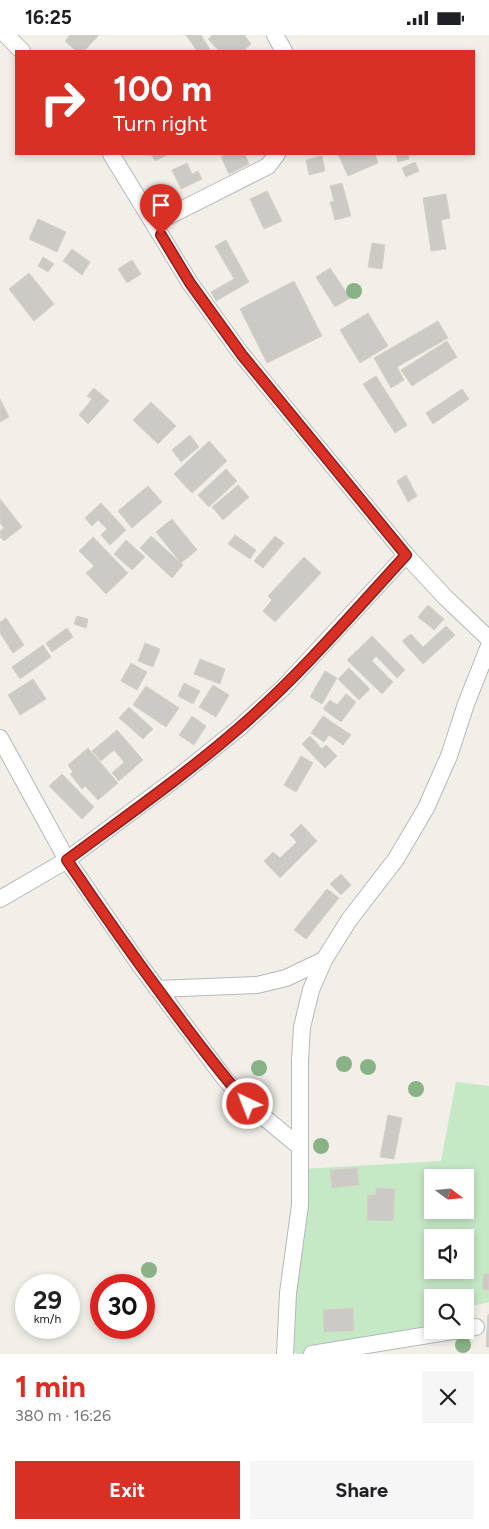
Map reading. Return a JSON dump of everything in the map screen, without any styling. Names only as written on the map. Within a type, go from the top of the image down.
[{"type":"street","points":[[6,35],[21,50]]},
{"type":"street","points":[[275,35],[283,50]]},
{"type":"street","points":[[112,155],[190,283],[242,355],[406,555],[445,597],[489,639]]},
{"type":"street","points":[[155,223],[268,166],[276,155]]},
{"type":"street","points":[[0,899],[67,860],[240,728],[284,687],[406,555]]},
{"type":"street","points":[[285,1354],[288,1293],[300,1205],[300,1060],[302,1027],[311,989],[324,961],[349,920],[396,859],[426,808],[449,756],[466,704],[489,646]]},
{"type":"street","points":[[0,738],[67,860],[158,989],[225,1079],[248,1104],[300,1147]]},
{"type":"street","points":[[158,989],[256,985],[286,979],[324,961]]},
{"type":"street","points":[[312,1354],[424,1336]]},
{"type":"green space","points":[[456,1082],[489,1086],[489,1302],[474,1306],[474,1289],[424,1289],[424,1327],[311,1354],[298,1354],[291,1351],[302,1169],[441,1161]]},
{"type":"building","points":[[70,35],[99,35],[85,50],[75,50],[65,41]]},
{"type":"building","points":[[186,35],[201,35],[210,50],[196,50]]},
{"type":"building","points":[[213,35],[244,35],[251,44],[246,50],[218,50],[208,39]]},
{"type":"building","points":[[152,155],[167,155],[155,161]]},
{"type":"building","points":[[225,155],[245,155],[249,164],[229,174],[221,157]]},
{"type":"building","points":[[338,155],[375,155],[378,163],[348,176]]},
{"type":"building","points":[[396,155],[408,155],[409,159],[398,162]]},
{"type":"building","points":[[322,156],[325,171],[309,175],[306,160]]},
{"type":"building","points":[[415,162],[419,171],[406,177],[402,168]]},
{"type":"building","points":[[187,163],[192,174],[198,171],[202,179],[181,189],[172,170]]},
{"type":"building","points":[[342,183],[351,216],[335,220],[330,202],[334,201],[330,186]]},
{"type":"building","points":[[267,191],[282,221],[264,229],[250,199]]},
{"type":"building","points":[[446,194],[450,218],[441,220],[446,249],[431,251],[423,198]]},
{"type":"building","points":[[38,219],[66,232],[57,252],[29,239]]},
{"type":"building","points":[[226,240],[249,282],[216,301],[211,292],[234,279],[215,246]]},
{"type":"building","points":[[372,243],[385,245],[382,269],[368,267]]},
{"type":"building","points":[[72,249],[90,262],[82,275],[63,261]]},
{"type":"building","points":[[43,257],[54,264],[48,272],[38,266]]},
{"type":"building","points":[[132,260],[141,274],[127,283],[118,269]]},
{"type":"building","points":[[330,268],[350,298],[335,307],[316,277]]},
{"type":"building","points":[[29,273],[54,304],[34,321],[9,289]]},
{"type":"building","points":[[294,281],[322,336],[267,363],[240,309]]},
{"type":"building","points":[[368,313],[388,346],[360,363],[340,330]]},
{"type":"building","points":[[438,321],[448,338],[397,367],[404,380],[391,388],[374,358]]},
{"type":"building","points":[[447,341],[457,357],[412,386],[401,370]]},
{"type":"building","points":[[376,376],[407,425],[395,433],[363,384]]},
{"type":"building","points":[[94,388],[109,401],[88,424],[79,415],[92,399],[87,396]]},
{"type":"building","points":[[462,389],[469,399],[433,424],[426,413]]},
{"type":"building","points":[[0,399],[9,417],[0,422]]},
{"type":"building","points":[[151,402],[176,426],[158,444],[133,420]]},
{"type":"building","points":[[190,435],[199,447],[181,462],[172,450]]},
{"type":"building","points":[[209,441],[227,461],[192,493],[174,474]]},
{"type":"building","points":[[226,469],[237,481],[209,507],[198,495]]},
{"type":"building","points":[[406,475],[417,496],[408,502],[397,481]]},
{"type":"building","points":[[238,485],[249,497],[223,520],[212,507]]},
{"type":"building","points":[[148,486],[162,502],[132,528],[118,511]]},
{"type":"building","points":[[0,499],[22,527],[4,541],[0,537],[0,531],[4,528],[0,523]]},
{"type":"building","points":[[101,503],[126,530],[110,545],[101,535],[107,529],[98,520],[92,526],[85,518]]},
{"type":"building","points":[[172,519],[197,550],[181,563],[156,532]]},
{"type":"building","points":[[235,535],[256,550],[250,559],[228,544]]},
{"type":"building","points":[[151,536],[183,565],[172,578],[140,548]]},
{"type":"building","points":[[275,536],[284,543],[263,568],[254,561]]},
{"type":"building","points":[[93,537],[128,573],[106,594],[86,573],[94,566],[79,551]]},
{"type":"building","points":[[126,540],[145,557],[132,570],[114,554]]},
{"type":"building","points":[[304,557],[321,573],[275,622],[263,611],[272,600],[268,596]]},
{"type":"building","points":[[428,605],[444,619],[434,630],[418,617]]},
{"type":"building","points":[[77,616],[88,619],[86,628],[74,624]]},
{"type":"building","points":[[6,618],[24,645],[13,653],[0,633],[0,622]]},
{"type":"building","points":[[446,626],[455,635],[423,664],[402,641],[411,634],[423,647]]},
{"type":"building","points":[[67,628],[73,637],[52,652],[46,643]]},
{"type":"building","points":[[372,636],[405,670],[397,678],[376,656],[372,661],[393,682],[382,694],[347,660]]},
{"type":"building","points":[[145,643],[160,649],[153,667],[138,661]]},
{"type":"building","points":[[43,645],[51,657],[20,679],[12,667]]},
{"type":"building","points":[[200,659],[225,669],[220,684],[194,674]]},
{"type":"building","points":[[131,663],[147,672],[137,690],[121,681]]},
{"type":"building","points":[[349,668],[370,689],[359,700],[338,679]]},
{"type":"building","points":[[325,671],[337,678],[322,704],[310,697]]},
{"type":"building","points":[[33,679],[46,699],[20,715],[8,695]]},
{"type":"building","points":[[184,683],[200,691],[193,704],[178,696]]},
{"type":"building","points":[[213,685],[229,695],[216,717],[199,707]]},
{"type":"building","points":[[146,686],[179,708],[166,727],[133,705]]},
{"type":"building","points":[[346,694],[356,702],[341,722],[323,709],[330,700],[337,705]]},
{"type":"building","points":[[129,707],[153,729],[143,739],[119,718]]},
{"type":"building","points":[[192,716],[206,726],[194,745],[179,735]]},
{"type":"building","points":[[323,716],[351,735],[343,745],[329,735],[324,742],[311,733]]},
{"type":"building","points":[[117,730],[143,760],[119,781],[112,773],[124,762],[114,750],[101,761],[92,751]]},
{"type":"building","points":[[310,736],[322,749],[326,745],[337,756],[325,768],[302,744]]},
{"type":"building","points":[[88,748],[118,783],[98,800],[85,786],[82,789],[70,774],[73,772],[68,765]]},
{"type":"building","points":[[301,756],[313,763],[296,792],[284,785]]},
{"type":"building","points":[[62,774],[94,807],[82,819],[49,786]]},
{"type":"building","points":[[301,824],[317,841],[280,878],[264,861],[273,852],[280,858],[297,842],[290,835]]},
{"type":"building","points":[[341,874],[351,885],[341,895],[330,884]]},
{"type":"building","points":[[327,889],[339,898],[306,939],[294,930]]},
{"type":"building","points":[[388,1115],[402,1118],[394,1159],[380,1157]]},
{"type":"building","points":[[357,1168],[359,1185],[332,1188],[330,1170]]},
{"type":"building","points":[[376,1188],[395,1189],[393,1221],[367,1220],[368,1195],[376,1195]]},
{"type":"building","points":[[484,1274],[489,1274],[489,1290],[482,1289]]},
{"type":"building","points":[[353,1308],[354,1331],[324,1332],[323,1310]]},
{"type":"building","points":[[488,1314],[489,1347],[486,1347]]},
{"type":"route","points":[[161,235],[190,283],[242,355],[372,511],[406,555],[284,687],[240,728],[67,860],[103,914],[184,1025],[225,1079],[248,1104]]}]
